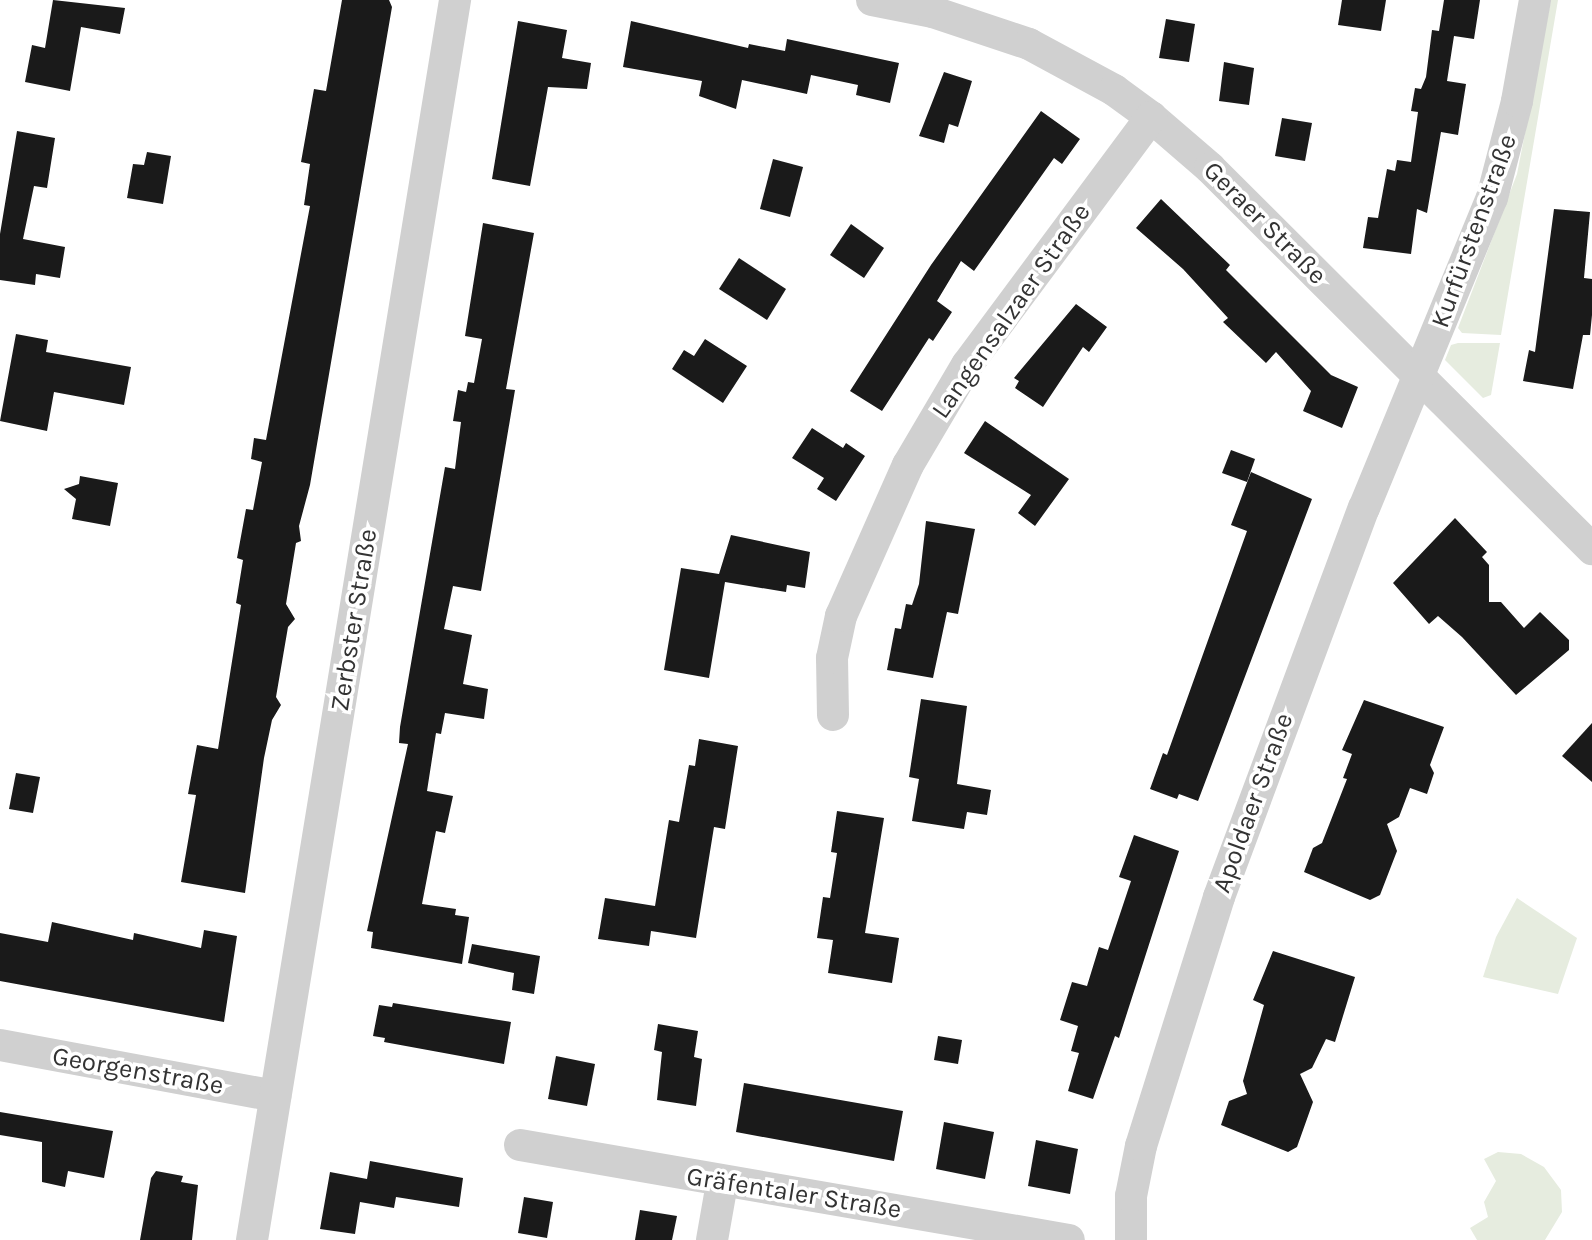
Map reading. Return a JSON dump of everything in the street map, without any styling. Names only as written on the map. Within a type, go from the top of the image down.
[{"type":"street","name":"Zerbster Straße","points":[[252,1240],[455,0]]},
{"type":"street","name":"Geraer Straße","points":[[872,0],[944,15],[1029,44],[1114,90],[1151,117],[1210,167],[1592,549]]},
{"type":"street","name":"Kurfürstenstraße","points":[[1419,377],[1492,198],[1517,101],[1535,0]]},
{"type":"street","name":"Langensalzaer Straße","points":[[833,715],[832,658],[841,616],[908,465],[967,365],[1151,117]]},
{"type":"street","name":"Apoldaer Straße","points":[[1131,1240],[1131,1196],[1141,1146],[1219,897],[1297,682],[1419,377]]},
{"type":"street","name":"Georgenstraße","points":[[0,1045],[275,1096]]},
{"type":"street","name":"Gräfentaler Straße","points":[[520,1145],[722,1183],[1069,1240]]},
{"type":"street","points":[[712,1240],[722,1183]]},
{"type":"shaded area","points":[[1551,0],[1558,0],[1501,335],[1462,333],[1458,328],[1517,174]]},
{"type":"shaded area","points":[[1500,343],[1491,395],[1483,398],[1445,360],[1451,345]]},
{"type":"shaded area","points":[[1517,898],[1577,938],[1558,994],[1483,977],[1496,937]]},
{"type":"shaded area","points":[[1498,1152],[1521,1154],[1544,1167],[1561,1190],[1562,1212],[1545,1240],[1477,1240],[1470,1228],[1488,1217],[1484,1202],[1496,1181],[1484,1159]]},
{"type":"building","points":[[53,0],[125,8],[120,34],[81,27],[70,91],[25,82],[32,45],[45,48]]},
{"type":"building","points":[[342,0],[389,0],[392,7],[310,485],[299,526],[301,541],[296,543],[286,604],[295,619],[288,627],[276,697],[281,705],[272,720],[264,758],[245,893],[181,882],[196,795],[188,794],[197,745],[218,749],[241,605],[236,603],[243,560],[237,558],[246,509],[253,510],[262,462],[251,459],[254,438],[266,440],[310,206],[304,205],[310,164],[301,162],[314,89],[326,91]]},
{"type":"building","points":[[1342,0],[1386,0],[1381,31],[1338,25]]},
{"type":"building","points":[[1444,0],[1480,0],[1474,39],[1454,36],[1447,81],[1466,84],[1458,135],[1441,132],[1427,213],[1417,209],[1411,254],[1363,248],[1368,217],[1378,218],[1387,169],[1395,171],[1397,160],[1411,162],[1418,112],[1411,111],[1415,88],[1421,89],[1426,77],[1432,30],[1439,31]]},
{"type":"building","points":[[1166,19],[1195,24],[1189,62],[1159,58]]},
{"type":"building","points":[[518,21],[567,30],[562,58],[591,63],[587,89],[548,87],[530,186],[492,179]]},
{"type":"building","points":[[631,21],[748,48],[749,44],[785,51],[787,39],[899,63],[890,103],[856,95],[858,85],[811,75],[807,94],[742,80],[736,109],[699,96],[702,81],[623,67]]},
{"type":"building","points":[[1224,62],[1254,68],[1249,105],[1219,101]]},
{"type":"building","points":[[944,72],[972,81],[958,127],[949,124],[944,143],[919,136]]},
{"type":"building","points":[[1041,111],[1080,139],[1062,164],[1054,158],[974,271],[961,261],[937,301],[952,312],[933,341],[929,338],[882,411],[850,391],[931,265]]},
{"type":"building","points":[[1282,118],[1312,123],[1305,161],[1275,156]]},
{"type":"building","points":[[17,131],[55,138],[47,188],[34,186],[23,239],[65,247],[60,278],[36,274],[35,285],[0,280],[0,234]]},
{"type":"building","points":[[147,152],[171,156],[163,204],[127,198],[133,164],[144,165]]},
{"type":"building","points":[[773,159],[803,167],[790,217],[760,209]]},
{"type":"building","points":[[1161,199],[1230,265],[1226,270],[1331,375],[1358,387],[1342,428],[1303,411],[1311,391],[1276,352],[1266,363],[1223,322],[1228,318],[1183,269],[1136,228]]},
{"type":"building","points":[[1554,209],[1590,212],[1584,278],[1592,279],[1592,315],[1590,335],[1583,335],[1573,389],[1523,381],[1529,350],[1535,352]]},
{"type":"building","points":[[483,223],[534,233],[506,389],[515,390],[481,591],[453,586],[444,629],[472,635],[463,684],[488,689],[484,719],[445,713],[441,734],[436,733],[427,791],[453,796],[445,833],[436,831],[422,904],[456,909],[455,915],[469,917],[462,964],[371,948],[373,932],[367,931],[408,744],[399,743],[400,727],[445,467],[455,469],[461,422],[453,421],[458,390],[466,392],[468,382],[474,383],[482,339],[465,336]]},
{"type":"building","points":[[851,224],[884,248],[864,278],[830,255]]},
{"type":"building","points":[[739,258],[786,289],[767,320],[719,289]]},
{"type":"building","points":[[1076,304],[1107,327],[1089,352],[1083,347],[1043,407],[1015,388],[1019,381],[1014,378]]},
{"type":"building","points":[[16,334],[48,340],[46,352],[131,367],[124,405],[54,392],[47,431],[0,421]]},
{"type":"building","points":[[705,339],[747,366],[723,403],[672,369],[684,350],[694,356]]},
{"type":"building","points":[[985,421],[1069,479],[1035,526],[1018,513],[1031,495],[964,453]]},
{"type":"building","points":[[812,428],[843,448],[846,443],[865,456],[836,501],[817,489],[824,478],[792,458]]},
{"type":"building","points":[[1231,450],[1255,459],[1247,482],[1222,473]]},
{"type":"building","points":[[1251,472],[1312,499],[1198,801],[1179,794],[1177,799],[1150,789],[1163,753],[1167,755],[1247,531],[1231,525]]},
{"type":"building","points":[[80,476],[118,483],[110,526],[72,519],[76,499],[64,489],[79,484]]},
{"type":"building","points":[[1455,518],[1487,552],[1482,557],[1489,565],[1489,602],[1501,602],[1524,628],[1540,612],[1569,640],[1569,650],[1516,695],[1462,637],[1438,616],[1429,624],[1393,583]]},
{"type":"building","points":[[926,521],[975,529],[958,614],[947,612],[933,678],[887,670],[895,628],[901,629],[906,604],[912,605],[919,584]]},
{"type":"building","points":[[731,535],[810,552],[805,588],[787,585],[786,592],[725,582],[709,678],[664,670],[681,568],[719,574]]},
{"type":"building","points":[[921,699],[967,706],[957,784],[991,790],[987,815],[967,812],[964,829],[912,821],[919,779],[909,777]]},
{"type":"building","points":[[1364,700],[1444,727],[1430,765],[1434,773],[1427,794],[1410,788],[1399,817],[1387,824],[1397,851],[1380,895],[1370,900],[1304,872],[1313,848],[1322,843],[1347,779],[1343,778],[1352,754],[1342,750]]},
{"type":"building","points":[[1592,723],[1592,782],[1562,756]]},
{"type":"building","points":[[699,739],[738,746],[725,829],[714,827],[696,938],[651,931],[649,946],[598,939],[605,898],[655,906],[669,820],[679,822],[689,765],[695,766]]},
{"type":"building","points":[[16,773],[40,777],[33,813],[9,809]]},
{"type":"building","points":[[837,811],[884,818],[865,933],[899,938],[892,983],[828,973],[833,940],[817,938],[823,897],[830,898],[837,853],[831,852]]},
{"type":"building","points":[[1134,835],[1179,851],[1119,1038],[1115,1036],[1093,1099],[1068,1091],[1079,1053],[1071,1051],[1078,1026],[1060,1020],[1072,982],[1087,986],[1099,947],[1108,950],[1131,881],[1119,877]]},
{"type":"building","points":[[52,922],[133,940],[134,933],[201,948],[204,930],[237,936],[224,1022],[0,981],[0,933],[48,942]]},
{"type":"building","points":[[472,944],[540,956],[534,994],[512,990],[514,973],[468,963]]},
{"type":"building","points":[[1273,951],[1355,977],[1335,1042],[1326,1039],[1312,1068],[1300,1074],[1313,1102],[1297,1147],[1288,1152],[1221,1125],[1229,1101],[1247,1094],[1243,1081],[1264,1005],[1253,1000]]},
{"type":"building","points":[[393,1003],[511,1022],[504,1064],[384,1042],[385,1038],[373,1036],[379,1005],[392,1007]]},
{"type":"building","points":[[658,1024],[698,1031],[694,1057],[702,1059],[696,1106],[657,1100],[662,1052],[654,1050]]},
{"type":"building","points":[[938,1036],[962,1040],[958,1064],[934,1060]]},
{"type":"building","points":[[556,1056],[595,1064],[587,1106],[548,1099]]},
{"type":"building","points":[[744,1083],[903,1111],[894,1161],[736,1132]]},
{"type":"building","points":[[0,1112],[113,1131],[104,1178],[68,1171],[65,1187],[42,1182],[42,1142],[0,1135]]},
{"type":"building","points":[[944,1122],[994,1132],[985,1179],[936,1169]]},
{"type":"building","points":[[1036,1140],[1078,1149],[1070,1194],[1028,1186]]},
{"type":"building","points":[[370,1161],[463,1178],[459,1207],[396,1197],[394,1208],[360,1202],[355,1234],[320,1229],[330,1172],[367,1179]]},
{"type":"building","points":[[156,1171],[183,1176],[181,1182],[198,1185],[192,1240],[140,1240],[151,1178]]},
{"type":"building","points":[[524,1197],[553,1202],[547,1238],[518,1233]]},
{"type":"building","points":[[640,1210],[677,1216],[672,1240],[635,1240]]}]
